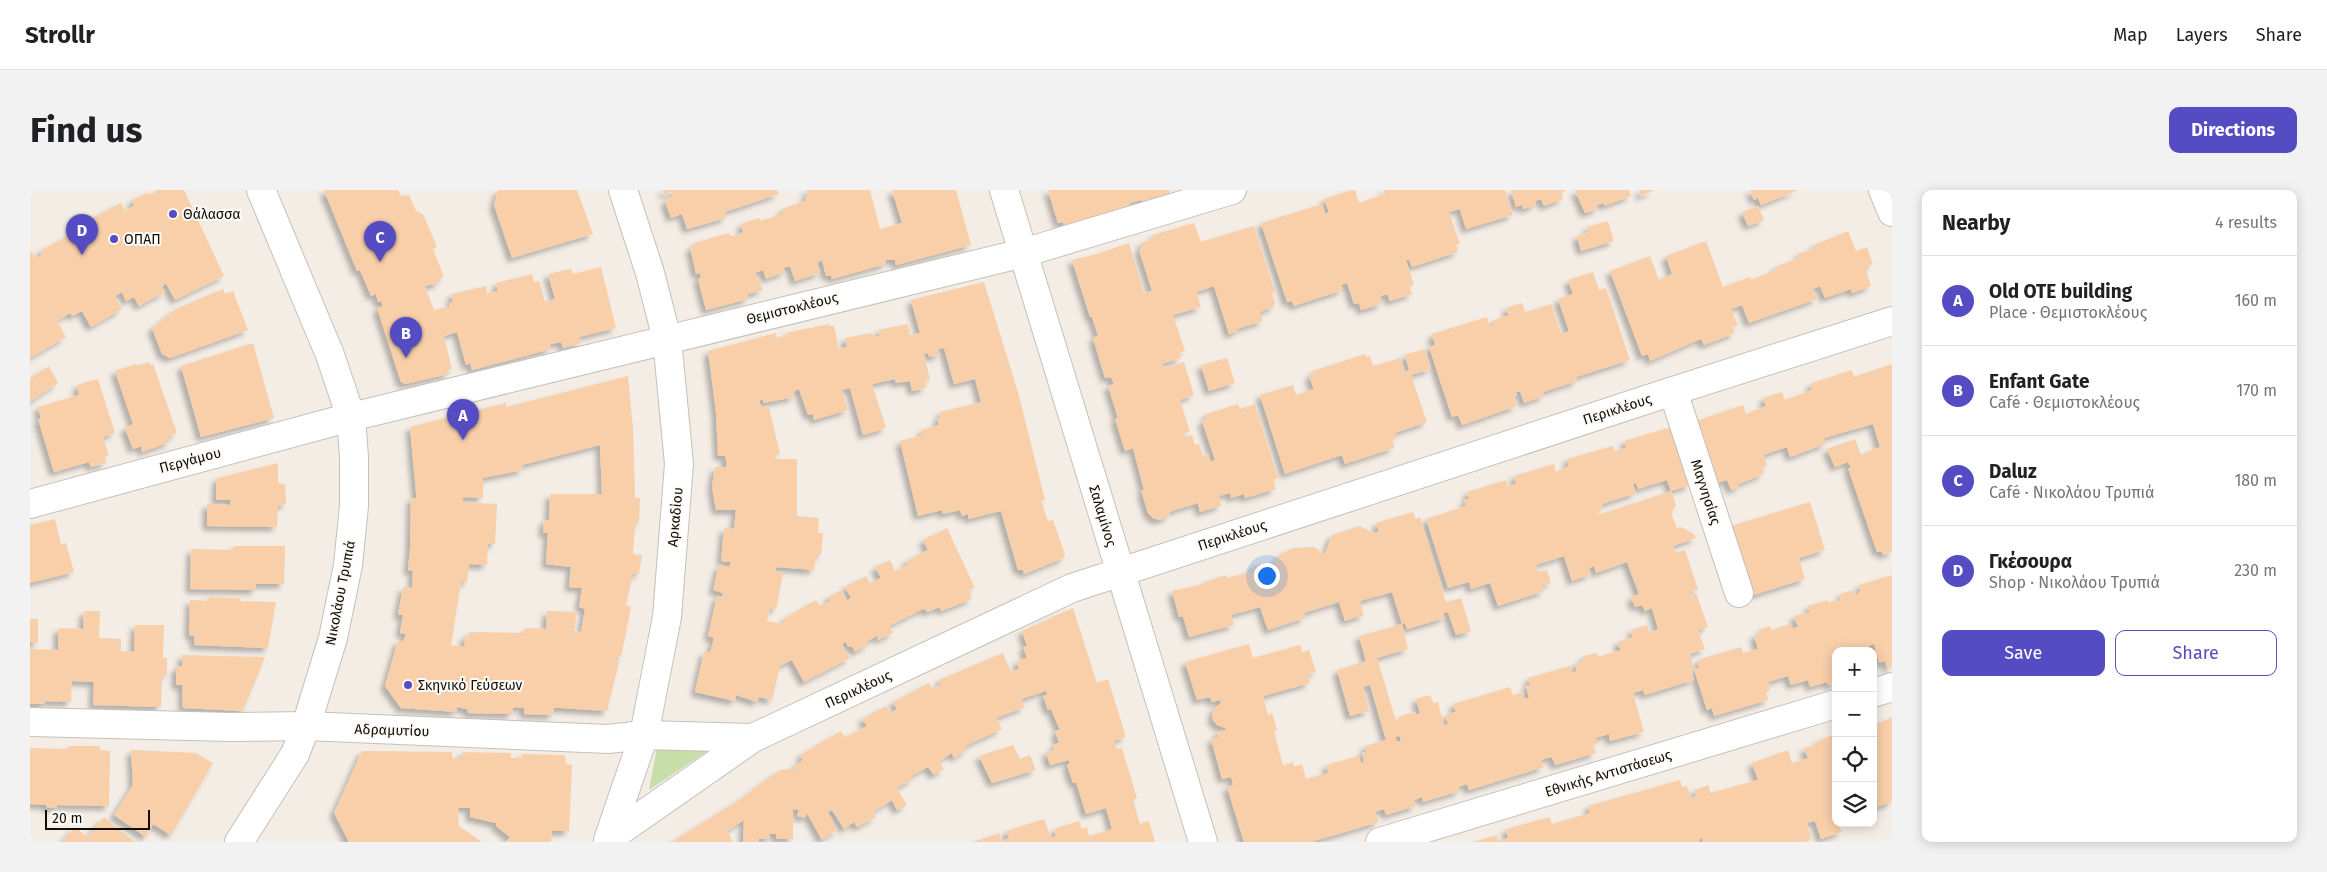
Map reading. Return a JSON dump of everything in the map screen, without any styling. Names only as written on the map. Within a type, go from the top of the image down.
[{"type":"street","name":"Νικολάου Τρυπιά","points":[[239,842],[295,754],[306,726],[333,638],[348,566],[354,506],[354,457],[350,417],[330,355],[262,190]]},
{"type":"street","name":"Αρκαδίου","points":[[611,840],[644,735],[667,617],[679,464],[667,339],[650,273],[623,190]]},
{"type":"street","name":"Σαλαμίνος","points":[[1004,190],[1203,842]]},
{"type":"street","name":"Θεμιστοκλέους","points":[[350,417],[1023,252],[1232,190]]},
{"type":"street","points":[[1884,190],[1892,212]]},
{"type":"street","name":"Περικλέους","points":[[611,840],[753,738],[1072,588],[1673,390],[1892,321]]},
{"type":"street","name":"Μαγνησίας","points":[[1673,390],[1739,593]]},
{"type":"street","name":"Περγάμου","points":[[30,504],[350,417]]},
{"type":"street","points":[[1877,692],[1892,688]]},
{"type":"street","name":"Εθνικής Αντιστάσεως","points":[[1380,842],[1832,705]]},
{"type":"street","name":"Αδραμυτίου","points":[[30,722],[230,727],[306,726],[608,739],[644,735],[753,738]]},
{"type":"green space","points":[[657,747],[712,748],[649,790]]},
{"type":"building","points":[[155,190],[184,190],[224,276],[175,300],[166,283],[162,287],[165,292],[139,306],[134,297],[126,301],[122,292],[115,296],[122,309],[91,327],[82,311],[72,316],[70,313],[57,321],[66,337],[30,358],[30,253],[32,252],[36,258],[42,255],[40,251],[77,231],[79,234],[88,229],[84,222],[121,203],[125,211],[134,206],[132,200],[147,193],[149,195],[156,192]]},
{"type":"building","points":[[324,190],[398,190],[401,196],[409,195],[416,211],[423,214],[437,247],[433,249],[444,277],[439,279],[439,283],[425,286],[434,310],[450,307],[449,303],[453,302],[451,294],[486,286],[487,294],[498,291],[496,283],[532,274],[534,282],[539,281],[545,302],[555,299],[548,274],[571,269],[573,274],[601,267],[616,328],[579,337],[581,343],[563,348],[561,342],[550,344],[551,349],[472,370],[470,363],[466,365],[457,332],[444,336],[452,369],[448,370],[449,374],[405,384],[401,382],[377,308],[383,306],[381,301],[378,302],[376,294],[371,296],[360,270],[357,271]]},
{"type":"building","points":[[498,190],[577,190],[593,234],[512,258],[494,205]]},
{"type":"building","points":[[662,190],[777,190],[779,194],[725,212],[726,218],[687,229],[682,214],[671,218],[665,201],[674,195],[672,191],[665,195]]},
{"type":"building","points":[[806,190],[870,190],[880,229],[902,223],[892,190],[956,190],[971,245],[896,265],[895,260],[885,260],[886,264],[832,279],[831,275],[826,276],[822,260],[817,263],[820,273],[795,281],[790,266],[783,268],[785,272],[766,279],[763,270],[755,273],[763,290],[748,294],[748,299],[706,310],[698,279],[701,278],[700,273],[696,274],[690,247],[695,246],[694,243],[729,233],[731,236],[737,235],[743,232],[741,224],[759,218],[760,221],[782,214],[782,209],[806,201],[805,197],[808,196]]},
{"type":"building","points":[[1048,190],[1173,190],[1169,191],[1171,196],[1142,204],[1141,200],[1130,203],[1130,206],[1064,226],[1063,222],[1058,223]]},
{"type":"building","points":[[1355,190],[1359,203],[1385,194],[1384,190],[1505,190],[1513,215],[1466,229],[1460,209],[1449,212],[1460,244],[1456,245],[1458,252],[1412,267],[1409,260],[1406,260],[1414,285],[1409,286],[1412,294],[1390,301],[1387,294],[1380,296],[1382,304],[1361,310],[1359,303],[1354,304],[1347,283],[1341,285],[1343,290],[1294,306],[1292,301],[1287,302],[1261,223],[1322,204],[1325,214],[1329,212],[1324,199]]},
{"type":"building","points":[[1511,190],[1566,191],[1561,192],[1563,199],[1544,206],[1541,199],[1535,201],[1536,205],[1523,209],[1522,205],[1516,207]]},
{"type":"building","points":[[1575,190],[1629,190],[1631,196],[1604,206],[1604,203],[1597,205],[1598,209],[1585,213]]},
{"type":"building","points":[[1639,190],[1654,190],[1641,196]]},
{"type":"building","points":[[1750,190],[1798,190],[1761,205],[1758,198],[1754,200]]},
{"type":"building","points":[[1758,206],[1764,220],[1748,226],[1742,212]]},
{"type":"building","points":[[1608,221],[1614,241],[1581,251],[1577,236],[1589,232],[1587,227]]},
{"type":"building","points":[[1194,223],[1201,242],[1254,226],[1275,292],[1272,294],[1275,303],[1273,307],[1260,312],[1263,321],[1237,329],[1238,331],[1229,334],[1214,286],[1196,292],[1201,307],[1173,315],[1185,351],[1179,353],[1181,358],[1162,364],[1164,368],[1184,362],[1194,395],[1180,400],[1190,432],[1184,433],[1185,437],[1192,435],[1195,445],[1199,444],[1203,456],[1208,454],[1210,462],[1215,460],[1202,421],[1207,419],[1206,414],[1238,404],[1240,409],[1255,404],[1278,478],[1273,480],[1276,489],[1245,498],[1244,494],[1231,498],[1230,493],[1219,496],[1221,506],[1200,512],[1198,503],[1169,512],[1170,516],[1159,520],[1153,518],[1148,513],[1141,490],[1144,490],[1133,448],[1125,451],[1115,419],[1118,418],[1108,386],[1114,384],[1111,377],[1105,378],[1093,338],[1098,336],[1072,260],[1129,243],[1144,293],[1152,291],[1139,250],[1142,248],[1141,243],[1154,239],[1153,235]]},
{"type":"building","points":[[1848,231],[1856,251],[1867,247],[1873,264],[1865,267],[1871,286],[1852,293],[1851,289],[1825,298],[1820,286],[1813,289],[1817,299],[1749,323],[1742,305],[1731,309],[1738,325],[1732,327],[1735,333],[1704,345],[1701,339],[1650,361],[1648,354],[1642,356],[1610,271],[1650,256],[1659,280],[1672,274],[1666,256],[1706,241],[1723,287],[1750,277],[1751,280],[1776,270],[1775,267],[1799,258],[1798,254],[1815,248],[1814,245]]},
{"type":"building","points":[[1593,272],[1599,290],[1606,288],[1630,360],[1576,377],[1577,381],[1543,392],[1544,396],[1524,403],[1520,391],[1516,392],[1517,395],[1513,397],[1517,406],[1462,425],[1458,415],[1452,417],[1429,347],[1435,345],[1432,334],[1487,317],[1490,327],[1494,325],[1492,321],[1509,315],[1506,308],[1522,303],[1525,312],[1551,304],[1561,334],[1569,331],[1558,299],[1573,294],[1568,280]]},
{"type":"building","points":[[984,282],[1018,392],[1045,500],[1041,501],[1048,521],[1053,520],[1065,555],[1064,558],[1024,574],[1023,570],[1018,570],[1001,511],[968,519],[968,514],[962,516],[960,510],[943,514],[942,510],[918,516],[900,441],[923,435],[921,430],[939,425],[937,419],[941,417],[940,412],[981,402],[975,379],[954,384],[944,348],[938,349],[940,355],[929,357],[928,353],[924,354],[930,380],[924,382],[926,388],[912,391],[910,381],[896,383],[895,379],[872,384],[886,428],[863,435],[850,388],[842,390],[848,410],[814,420],[813,414],[808,415],[799,389],[793,392],[795,397],[763,403],[763,399],[759,401],[761,407],[769,407],[780,454],[774,456],[775,459],[797,459],[797,516],[819,518],[818,533],[823,533],[821,555],[816,555],[814,570],[776,567],[775,571],[783,573],[776,609],[770,609],[767,621],[784,624],[782,620],[816,600],[821,606],[830,601],[828,597],[842,590],[847,601],[851,598],[845,587],[866,576],[870,583],[881,578],[875,567],[890,560],[895,571],[908,565],[906,561],[928,550],[923,540],[947,528],[975,588],[969,590],[972,599],[941,611],[940,607],[927,612],[925,609],[921,610],[889,626],[893,633],[878,640],[877,636],[866,642],[868,645],[855,652],[852,646],[848,647],[846,642],[842,644],[850,658],[804,682],[792,660],[780,666],[772,700],[759,697],[757,702],[736,695],[735,701],[695,692],[704,651],[710,653],[714,638],[708,636],[717,596],[722,597],[723,593],[713,590],[719,565],[729,567],[731,562],[721,561],[724,528],[734,529],[736,510],[716,510],[712,487],[715,467],[726,467],[726,460],[725,456],[718,456],[716,412],[708,351],[776,333],[777,338],[787,336],[786,333],[829,324],[834,326],[839,349],[847,347],[845,338],[872,333],[873,337],[880,336],[878,330],[908,324],[910,335],[920,333],[911,300]]},
{"type":"building","points":[[223,289],[225,294],[233,291],[248,330],[170,358],[162,354],[152,328],[176,309]]},
{"type":"building","points":[[253,343],[274,418],[201,437],[181,366]]},
{"type":"building","points":[[1425,349],[1431,369],[1411,375],[1427,422],[1395,433],[1397,438],[1392,439],[1394,448],[1345,464],[1342,455],[1285,474],[1260,395],[1293,385],[1296,395],[1314,389],[1309,376],[1314,374],[1313,371],[1365,354],[1366,357],[1370,356],[1373,366],[1400,358],[1405,372],[1409,370],[1405,355]]},
{"type":"building","points":[[1227,358],[1235,383],[1209,391],[1201,365]]},
{"type":"building","points":[[149,362],[150,365],[153,364],[177,433],[168,437],[170,442],[142,452],[141,446],[133,449],[125,428],[133,424],[115,371]]},
{"type":"building","points":[[1892,364],[1892,552],[1883,555],[1882,551],[1877,552],[1848,468],[1851,468],[1848,462],[1835,467],[1827,449],[1855,439],[1861,455],[1880,447],[1873,424],[1824,438],[1826,444],[1790,457],[1787,447],[1763,455],[1767,465],[1762,468],[1764,474],[1739,484],[1739,487],[1731,490],[1727,480],[1718,483],[1696,421],[1743,405],[1746,414],[1766,406],[1763,398],[1782,392],[1785,400],[1812,390],[1810,384],[1852,370],[1854,377]]},
{"type":"building","points":[[49,366],[58,383],[30,402],[30,379]]},
{"type":"building","points":[[628,376],[633,429],[635,498],[640,498],[639,523],[635,524],[633,554],[642,555],[639,574],[633,574],[627,600],[626,605],[631,607],[621,657],[616,656],[615,661],[619,662],[607,711],[554,708],[553,715],[524,714],[524,708],[517,707],[513,708],[512,714],[468,713],[467,709],[456,707],[457,712],[401,708],[385,686],[398,640],[403,642],[406,634],[400,633],[403,615],[398,615],[403,587],[412,588],[413,571],[408,570],[411,498],[416,498],[416,493],[410,427],[506,403],[506,407]],"holes":[[[600,445],[602,494],[550,494],[549,520],[544,520],[543,533],[548,533],[546,564],[571,567],[569,587],[582,588],[579,607],[585,609],[581,632],[574,631],[577,612],[547,611],[546,629],[525,628],[525,633],[469,632],[469,637],[464,636],[465,647],[451,645],[461,582],[467,582],[469,564],[487,565],[488,544],[495,544],[497,504],[463,502],[463,497],[483,498],[483,478],[523,470],[522,465]]]},
{"type":"building","points":[[98,379],[115,433],[103,437],[109,456],[105,457],[106,463],[91,467],[89,462],[54,472],[38,419],[41,419],[38,407],[79,395],[77,385]]},
{"type":"building","points":[[1672,427],[1690,485],[1671,491],[1676,505],[1671,513],[1677,528],[1681,527],[1694,534],[1696,538],[1673,546],[1675,553],[1685,550],[1698,589],[1689,592],[1691,595],[1696,593],[1708,627],[1698,630],[1705,649],[1690,654],[1694,669],[1691,669],[1694,680],[1645,695],[1643,690],[1633,693],[1644,732],[1610,741],[1609,734],[1595,738],[1598,743],[1593,745],[1596,753],[1555,765],[1552,757],[1547,758],[1541,760],[1544,767],[1469,790],[1467,784],[1458,787],[1460,791],[1423,802],[1422,797],[1414,800],[1416,806],[1386,815],[1384,809],[1375,812],[1379,822],[1311,842],[1244,842],[1227,787],[1233,785],[1232,780],[1231,777],[1222,779],[1211,739],[1219,737],[1217,732],[1228,729],[1217,725],[1212,719],[1213,710],[1221,703],[1220,700],[1212,702],[1210,697],[1197,700],[1185,662],[1249,644],[1253,658],[1300,645],[1302,652],[1309,650],[1316,672],[1308,675],[1310,683],[1263,696],[1268,715],[1272,713],[1277,730],[1274,731],[1283,766],[1293,762],[1294,767],[1302,764],[1306,779],[1328,773],[1326,765],[1358,756],[1361,763],[1364,762],[1362,753],[1366,752],[1365,746],[1386,740],[1370,685],[1363,687],[1369,711],[1350,716],[1337,670],[1366,661],[1359,636],[1402,624],[1408,649],[1377,658],[1396,721],[1399,720],[1398,717],[1415,712],[1416,715],[1420,713],[1416,699],[1430,695],[1433,703],[1438,702],[1444,725],[1448,724],[1445,715],[1456,712],[1453,704],[1510,687],[1513,695],[1523,692],[1524,699],[1529,698],[1526,686],[1530,685],[1528,678],[1570,666],[1572,673],[1577,671],[1575,663],[1584,661],[1583,656],[1597,653],[1598,657],[1621,650],[1617,642],[1633,637],[1631,630],[1647,625],[1650,633],[1658,629],[1652,608],[1645,611],[1642,605],[1635,607],[1631,597],[1639,594],[1627,562],[1596,573],[1594,566],[1589,568],[1591,574],[1572,581],[1564,556],[1536,565],[1538,572],[1547,570],[1551,583],[1542,585],[1544,591],[1498,606],[1490,583],[1471,589],[1469,582],[1448,588],[1426,519],[1466,506],[1464,500],[1469,499],[1467,492],[1506,480],[1508,486],[1516,484],[1514,476],[1554,464],[1556,472],[1569,466],[1567,459],[1613,446],[1615,451],[1626,448],[1624,441]],"holes":[[[1667,480],[1671,491],[1598,515],[1597,510],[1603,508],[1602,504],[1636,493],[1633,484],[1636,483],[1638,489]],[[1400,736],[1401,741],[1397,742],[1395,737]]]},
{"type":"building","points":[[278,463],[278,483],[285,484],[286,504],[278,506],[277,527],[207,526],[207,504],[230,505],[231,500],[216,500],[217,478]]},
{"type":"building","points":[[1810,502],[1825,550],[1799,558],[1805,579],[1753,595],[1731,526]]},
{"type":"building","points":[[1413,512],[1416,519],[1420,517],[1446,602],[1461,598],[1471,631],[1456,635],[1448,612],[1443,613],[1445,618],[1407,629],[1405,623],[1402,624],[1392,592],[1360,601],[1364,615],[1345,621],[1339,602],[1304,613],[1305,618],[1268,630],[1260,607],[1231,615],[1234,625],[1189,637],[1183,616],[1179,617],[1172,591],[1204,584],[1204,582],[1226,575],[1227,578],[1254,571],[1253,566],[1267,562],[1269,568],[1275,566],[1274,562],[1281,554],[1293,548],[1314,547],[1319,550],[1320,554],[1325,553],[1332,535],[1360,526],[1374,533],[1379,531],[1376,523]]},
{"type":"building","points":[[55,519],[61,544],[66,543],[74,572],[30,583],[30,525]]},
{"type":"building","points":[[233,546],[285,546],[284,584],[256,584],[256,590],[190,589],[191,549],[233,550]]},
{"type":"building","points":[[1892,575],[1892,667],[1888,668],[1885,661],[1879,663],[1877,647],[1875,647],[1874,644],[1868,647],[1832,647],[1832,684],[1828,685],[1827,682],[1810,687],[1808,680],[1791,685],[1788,676],[1768,682],[1770,690],[1766,692],[1768,700],[1714,716],[1712,708],[1707,710],[1694,669],[1699,668],[1698,660],[1741,647],[1743,653],[1758,649],[1754,635],[1762,633],[1761,629],[1770,626],[1771,630],[1790,624],[1791,629],[1798,627],[1794,616],[1810,612],[1808,606],[1828,600],[1829,603],[1841,599],[1840,594],[1853,590],[1854,595],[1859,594],[1858,592],[1861,591],[1859,585]]},
{"type":"building","points":[[209,597],[240,598],[241,601],[276,602],[268,648],[194,645],[194,636],[189,635],[190,600],[208,601]]},
{"type":"building","points":[[1073,608],[1097,683],[1108,679],[1126,737],[1114,741],[1117,749],[1122,748],[1137,798],[1133,800],[1140,824],[1149,821],[1155,842],[973,842],[999,833],[1001,841],[1009,838],[1006,831],[1044,819],[1051,838],[1056,836],[1054,829],[1079,821],[1082,829],[1087,827],[1089,836],[1112,829],[1106,808],[1086,814],[1076,782],[1073,783],[1067,765],[1070,763],[1069,760],[1050,765],[1046,752],[1054,750],[1053,745],[1059,743],[1055,731],[1060,730],[1051,709],[1048,710],[1043,696],[1047,695],[1046,691],[1021,699],[1025,707],[996,718],[1002,729],[965,746],[967,750],[954,758],[952,753],[939,761],[944,769],[934,775],[928,767],[911,776],[913,779],[897,788],[907,805],[897,810],[892,800],[873,812],[876,817],[857,827],[854,822],[844,829],[832,810],[828,812],[837,830],[822,840],[807,813],[805,818],[797,816],[799,810],[793,809],[793,839],[776,839],[777,834],[770,834],[770,839],[759,839],[759,842],[743,842],[744,820],[727,831],[733,842],[672,842],[744,797],[771,776],[783,769],[794,770],[795,765],[803,760],[800,755],[841,731],[845,737],[867,726],[862,719],[886,706],[890,713],[897,709],[893,702],[929,683],[933,689],[941,684],[939,680],[1003,653],[1011,672],[1019,669],[1017,661],[1027,658],[1023,647],[1027,646],[1022,631]]},
{"type":"building","points":[[84,611],[100,611],[99,638],[121,639],[121,651],[134,652],[135,625],[164,625],[163,658],[167,658],[167,676],[162,675],[161,707],[93,705],[94,682],[72,681],[71,702],[45,701],[45,704],[30,704],[30,649],[58,650],[58,628],[83,629]]},
{"type":"building","points":[[30,619],[38,619],[38,643],[30,643]]},
{"type":"building","points":[[182,655],[265,657],[243,711],[183,708],[182,685],[176,685],[176,667],[182,666]]},
{"type":"building","points":[[1892,717],[1892,802],[1877,807],[1877,737],[1877,724]]},
{"type":"building","points":[[1832,735],[1832,827],[1840,827],[1842,832],[1821,839],[1815,821],[1807,823],[1811,839],[1803,842],[1703,842],[1702,838],[1699,839],[1700,842],[1473,842],[1497,835],[1498,841],[1508,838],[1506,829],[1550,817],[1552,824],[1590,813],[1588,806],[1680,780],[1682,787],[1687,786],[1691,798],[1696,796],[1694,790],[1709,785],[1710,793],[1758,780],[1752,763],[1788,750],[1792,763],[1808,758],[1804,748],[1818,745],[1817,741]]},
{"type":"building","points":[[1013,745],[1020,759],[1030,755],[1036,770],[992,783],[979,756]]},
{"type":"building","points":[[68,746],[100,746],[100,750],[110,751],[109,806],[57,805],[57,808],[30,804],[30,748],[68,749]]},
{"type":"building","points":[[131,750],[196,753],[213,763],[171,835],[153,824],[146,837],[114,815],[133,785]]},
{"type":"building","points":[[362,751],[452,752],[452,758],[463,758],[462,752],[511,753],[511,758],[522,758],[522,754],[565,755],[566,764],[572,765],[569,831],[552,831],[551,842],[505,842],[510,837],[496,826],[496,823],[470,817],[470,808],[458,808],[459,826],[482,842],[349,842],[334,813]]},
{"type":"building","points":[[104,817],[135,842],[62,842],[75,827],[87,837]]},
{"type":"place","name":"Θάλασσα","points":[[173,214]]},
{"type":"place","name":"ΟΠΑΠ","points":[[114,239]]},
{"type":"place","name":"Γκέσουρα","points":[[82,255]]},
{"type":"place","name":"Daluz","points":[[380,262]]},
{"type":"place","name":"Enfant Gate","points":[[406,358]]},
{"type":"place","name":"Old OTE building","points":[[463,440]]},
{"type":"place","name":"Σκηνικό Γεύσεων","points":[[408,685]]}]
